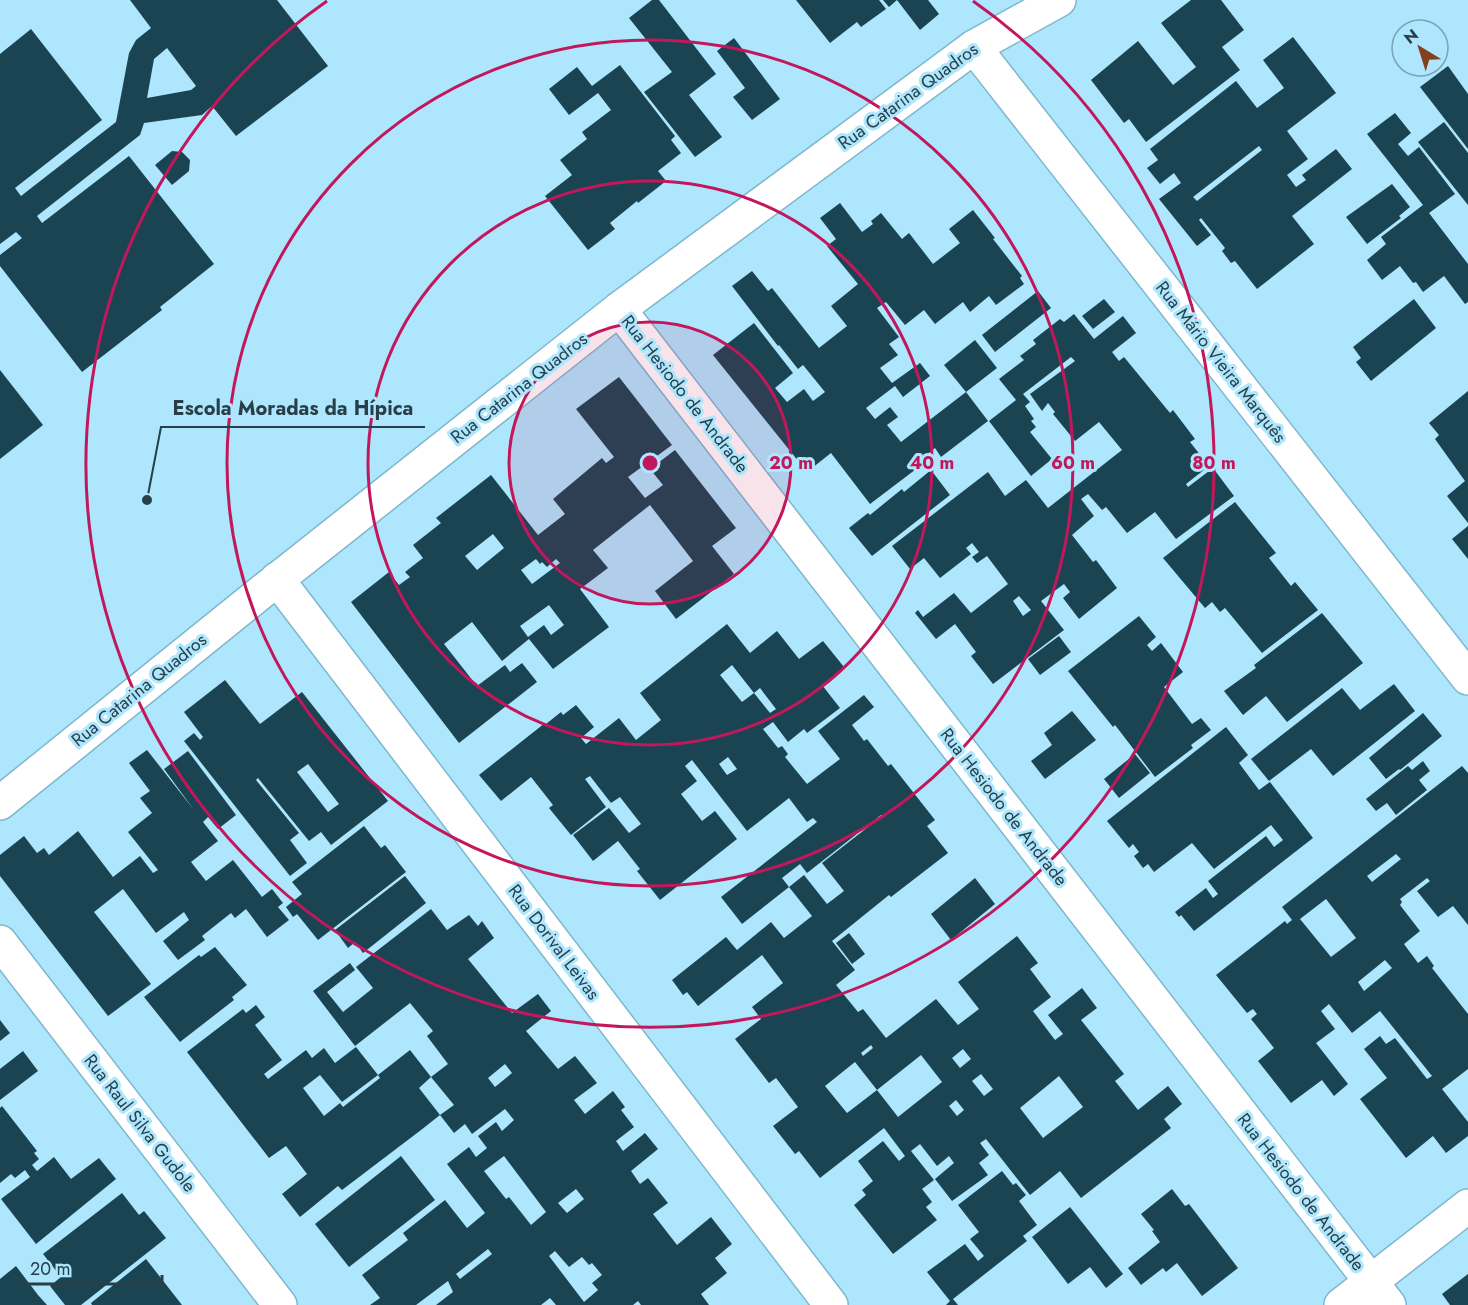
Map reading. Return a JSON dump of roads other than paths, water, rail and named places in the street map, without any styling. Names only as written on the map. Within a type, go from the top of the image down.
[{"type":"street","name":"Rua Catarina Quadros","points":[[0,803],[277,579],[619,309],[974,47],[1059,0]]},
{"type":"street","name":"Rua Mário Vieira Marquês","points":[[974,47],[1468,678]]},
{"type":"street","name":"Rua Hesiodo de Andrade","points":[[619,309],[1380,1293]]},
{"type":"street","name":"Rua Dorival Leivas","points":[[277,579],[831,1305]]},
{"type":"street","name":"Rua Raul Silva Gudole","points":[[0,942],[280,1305]]},
{"type":"street","points":[[1341,1305],[1380,1293],[1468,1206]]},
{"type":"place","name":"Escola Moradas da Hípica","points":[[147,500]]}]
